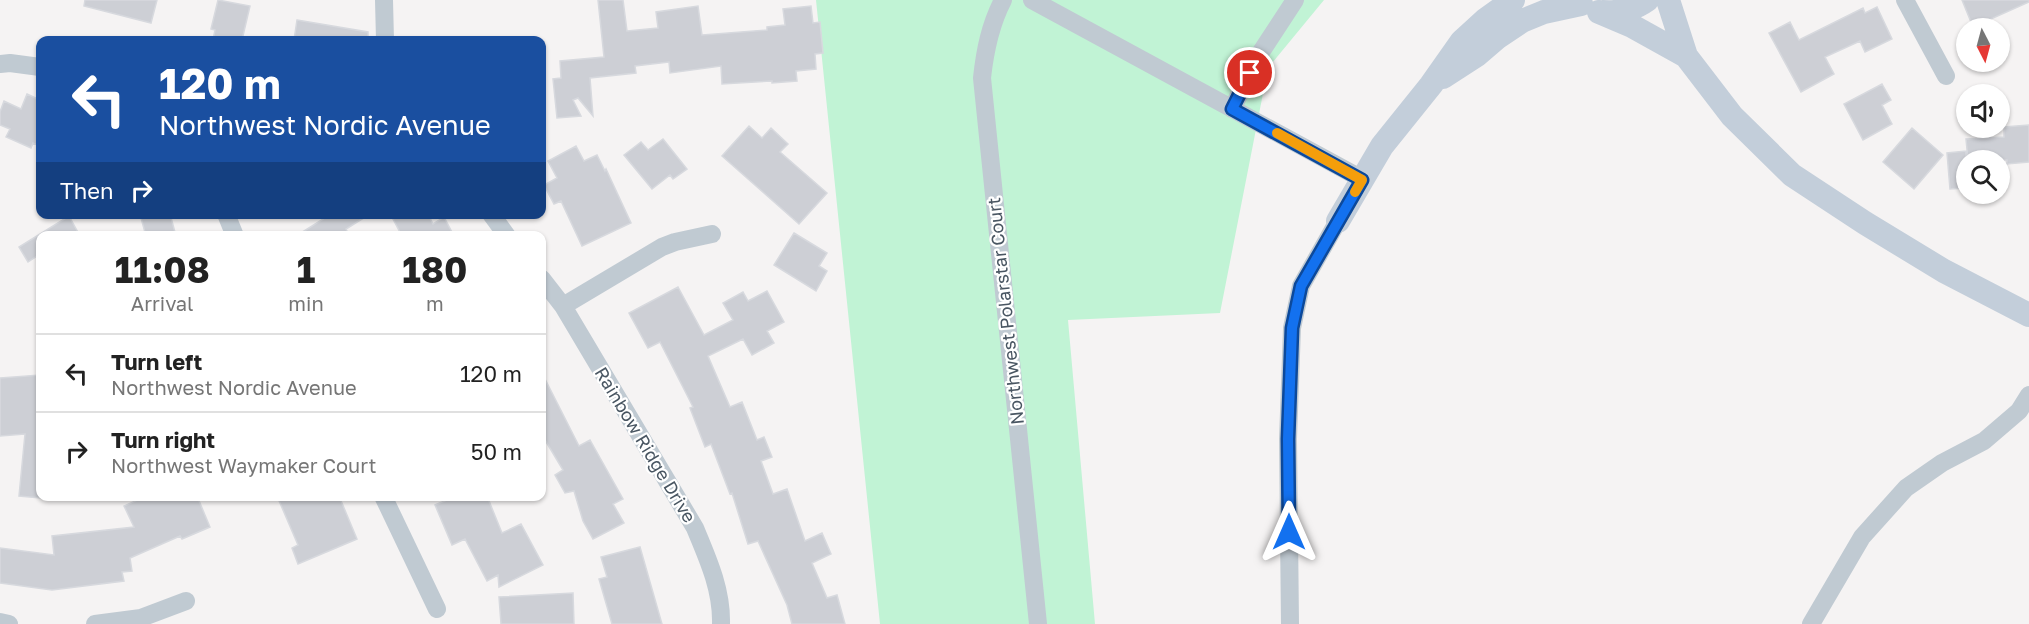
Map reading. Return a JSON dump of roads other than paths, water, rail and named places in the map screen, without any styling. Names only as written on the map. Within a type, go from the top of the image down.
[{"type":"street","points":[[384,0],[385,36]]},
{"type":"street","name":"Northwest Polarstar Court","points":[[1003,0],[994,16],[986,46],[982,78],[1038,624]]},
{"type":"street","points":[[1032,0],[1362,180]]},
{"type":"street","points":[[1232,109],[1259,55],[1295,0]]},
{"type":"street","points":[[1290,624],[1288,439],[1292,328],[1301,286],[1382,146],[1431,85],[1462,41],[1485,20],[1513,0]]},
{"type":"street","points":[[1431,85],[1477,55],[1522,21],[1544,12],[1585,5],[1618,13],[1637,7],[1647,0]]},
{"type":"street","points":[[1668,0],[1686,56],[1732,116],[1792,175],[1944,271],[2029,315]]},
{"type":"street","points":[[1905,0],[1946,76]]},
{"type":"street","points":[[1585,5],[1632,26],[1686,56]]},
{"type":"street","points":[[0,64],[36,66]]},
{"type":"street","points":[[563,306],[662,247],[712,234]]},
{"type":"street","name":"Rainbow Ridge Drive","points":[[546,284],[563,306],[694,528],[710,562],[719,594],[721,624]]},
{"type":"street","points":[[1811,624],[1862,537],[1906,488],[1942,463],[1984,441],[2019,411],[2029,395]]},
{"type":"street","points":[[385,501],[437,609]]},
{"type":"street","points":[[95,624],[141,618],[186,601]]},
{"type":"street","points":[[0,621],[9,624]]}]
